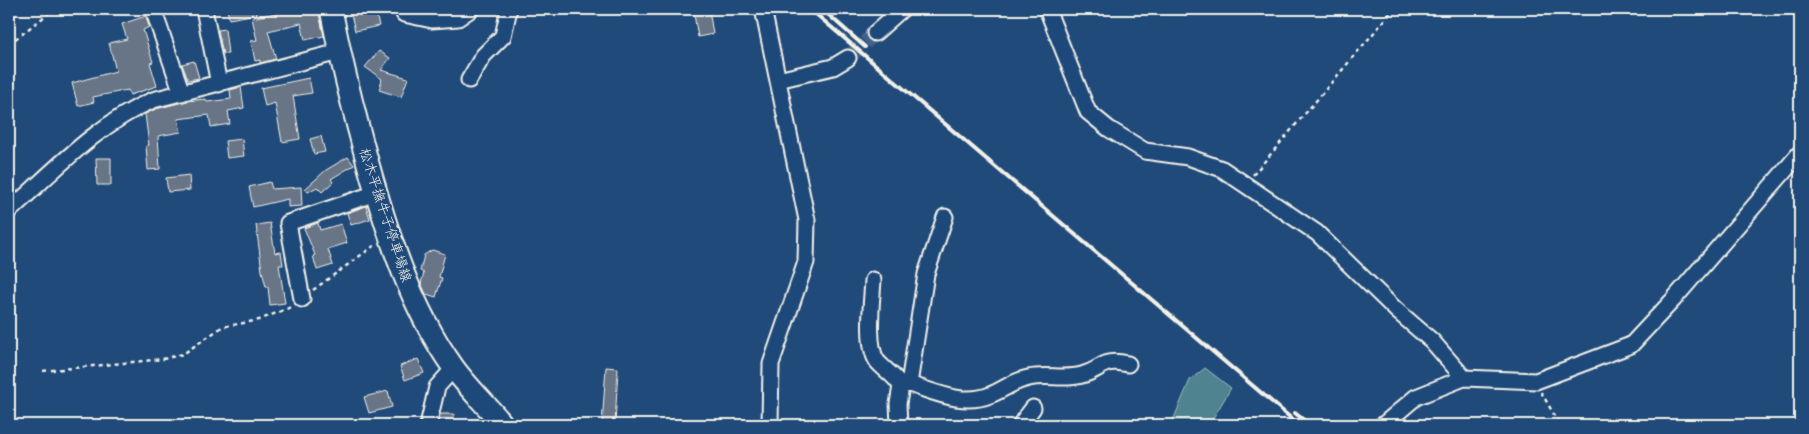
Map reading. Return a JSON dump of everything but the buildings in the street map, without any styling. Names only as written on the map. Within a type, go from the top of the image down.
[{"type":"main road","name":"松木平撫牛子停車場線","points":[[331,9],[339,52],[376,193],[389,236],[409,288],[454,368],[503,425]]},
{"type":"street","points":[[153,9],[182,93]]},
{"type":"street","points":[[204,9],[218,84]]},
{"type":"street","points":[[406,9],[404,14],[432,20],[458,18],[471,9]]},
{"type":"street","points":[[763,9],[807,220],[806,262],[771,364],[770,425]]},
{"type":"street","points":[[875,34],[902,9]]},
{"type":"street","points":[[1047,9],[1088,112],[1109,129],[1145,152],[1188,156],[1222,169],[1246,183],[1317,233],[1396,310],[1432,341],[1464,378]]},
{"type":"street","points":[[469,80],[483,56],[503,36],[505,10]]},
{"type":"street","points":[[9,211],[99,131],[129,110],[153,100],[339,52]]},
{"type":"street","points":[[778,80],[833,67],[848,58]]},
{"type":"street","points":[[1383,425],[1416,398],[1464,378],[1536,382],[1631,345],[1673,300],[1800,153]]},
{"type":"street","points":[[302,299],[292,280],[288,222],[376,193]]},
{"type":"street","points":[[899,425],[898,404],[905,385],[926,274],[945,217]]},
{"type":"street","points":[[873,280],[871,348],[877,361],[905,385],[963,400],[974,400],[1026,378],[1046,376],[1067,378],[1084,375],[1100,365],[1114,361],[1128,364]]},
{"type":"street","points":[[428,425],[437,387],[454,368]]},
{"type":"street","points":[[1020,425],[1033,408]]},
{"type":"path","points":[[9,44],[54,9]]},
{"type":"path","points":[[1246,183],[1394,9]]},
{"type":"path","points":[[43,371],[163,359],[182,354],[222,327],[276,316],[302,299],[358,255],[389,236]]},
{"type":"path","points":[[1536,382],[1560,425]]},
{"type":"green space","points":[[1205,368],[1231,388],[1209,425],[1171,425],[1190,380]]},
{"type":"tunnel","points":[[848,58],[875,33]]},
{"type":"railway","points":[[810,9],[1299,425]]},
{"type":"railway","points":[[822,9],[865,47]]},
{"type":"railway","points":[[1295,413],[1310,425]]}]
